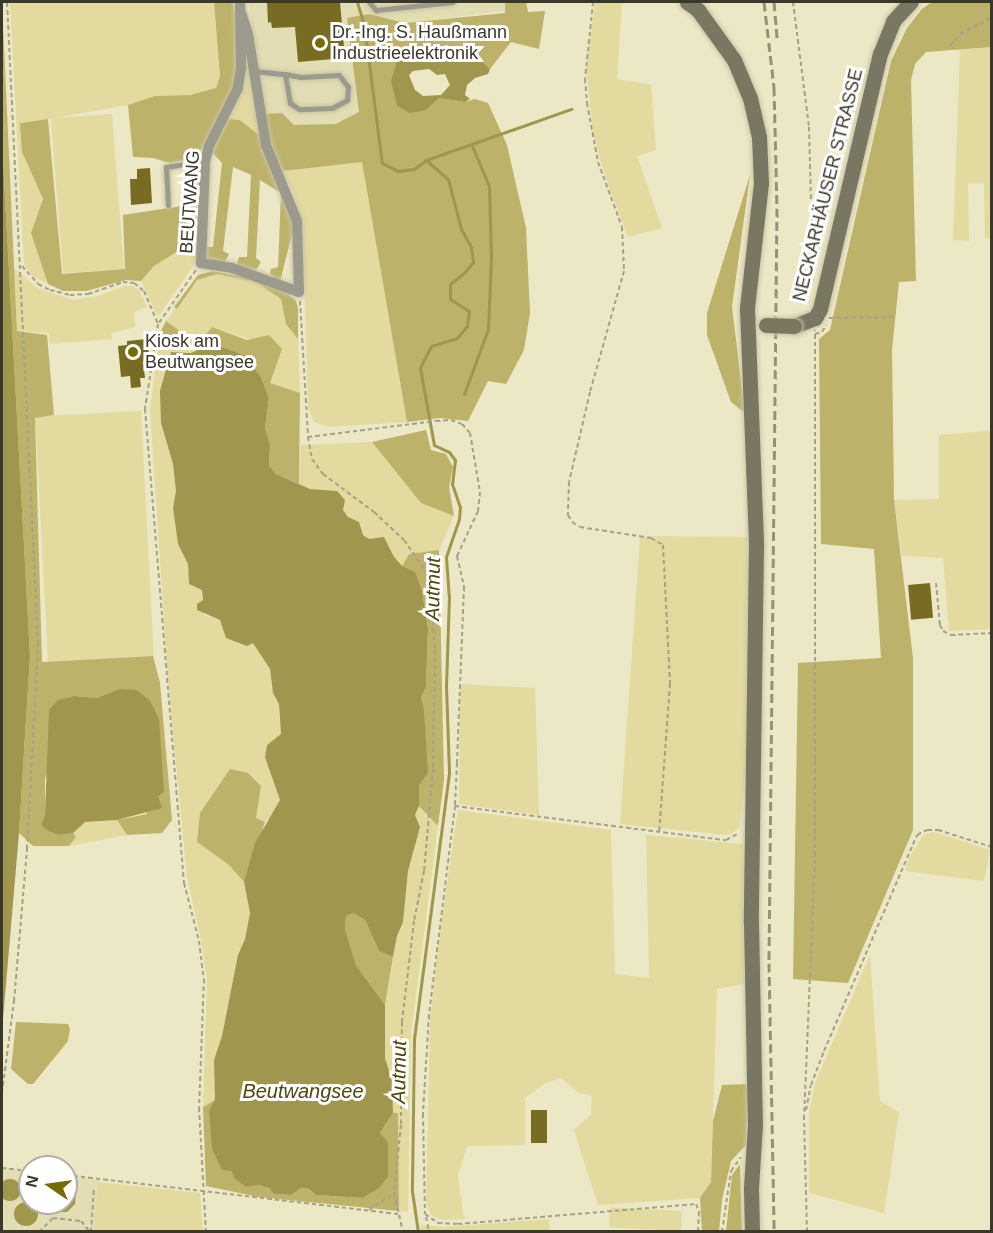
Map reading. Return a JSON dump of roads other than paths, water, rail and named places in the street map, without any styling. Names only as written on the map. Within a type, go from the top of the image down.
[{"type":"street","points":[[687,2],[698,9],[734,60],[750,98],[759,138],[760,183],[749,274],[748,323],[756,546],[751,922],[754,1148],[752,1232]]},
{"type":"street","name":"NECKARHÄUSER STRASSE","points":[[748,323],[794,326],[815,318],[820,309],[880,54],[893,21],[911,2]]},
{"type":"street","name":"BEUTWANG","points":[[240,7],[254,71],[266,145],[297,220],[299,292],[232,268],[201,263],[205,161],[209,146],[238,88],[241,68],[240,7]]},
{"type":"lane","points":[[369,2],[376,10],[453,2]]},
{"type":"lane","points":[[254,71],[285,74],[301,77],[339,75],[348,87],[347,100],[333,108],[299,109],[290,103],[285,74]]},
{"type":"lane","points":[[168,205],[166,167],[205,161]]},
{"type":"water","points":[[459,46],[474,53],[490,69],[488,74],[475,78],[467,85],[465,95],[470,99],[465,102],[439,98],[426,110],[410,113],[397,106],[391,81],[398,58],[405,52],[433,61],[450,59]],"holes":[[[429,69],[437,75],[445,74],[450,85],[441,95],[423,96],[415,90],[409,75],[413,71]]]},
{"type":"water","points":[[2,142],[30,656],[19,833],[2,1031]]},
{"type":"water","name":"Beutwangsee","points":[[205,347],[222,347],[245,355],[261,377],[269,398],[265,428],[270,444],[269,466],[276,474],[310,489],[337,491],[345,500],[343,510],[348,517],[359,522],[363,535],[369,539],[384,537],[394,557],[402,566],[415,572],[422,591],[428,628],[426,687],[421,698],[428,773],[419,785],[419,806],[415,815],[420,827],[408,871],[403,922],[397,936],[393,957],[379,951],[365,920],[353,913],[346,916],[345,929],[356,965],[385,1005],[385,1058],[392,1080],[393,1113],[380,1133],[388,1142],[388,1177],[378,1189],[363,1198],[316,1195],[308,1189],[301,1188],[291,1195],[274,1194],[269,1188],[258,1185],[246,1187],[234,1178],[232,1171],[222,1170],[212,1149],[209,1110],[215,1100],[214,1060],[222,1036],[238,955],[245,939],[250,913],[244,882],[255,843],[280,800],[265,757],[267,745],[281,734],[279,704],[273,693],[270,669],[253,643],[247,646],[226,638],[220,620],[197,610],[197,604],[203,600],[202,590],[189,584],[188,564],[178,544],[173,508],[176,491],[173,464],[161,423],[160,391],[171,352],[191,353]]},
{"type":"water","points":[[119,689],[137,690],[150,701],[159,719],[164,792],[158,796],[162,808],[117,820],[85,822],[73,833],[60,835],[48,831],[41,825],[45,814],[49,710],[58,700],[75,696],[97,698]]},
{"type":"water","points":[[14,1180],[18,1182],[18,1198],[10,1201],[2,1198],[-1,1190],[2,1182]]},
{"type":"water","points":[[18,1206],[18,1215],[38,1215],[37,1218],[30,1225],[22,1225],[15,1218],[15,1210]]},
{"type":"waterway","name":"Autmut","points":[[357,2],[364,25],[382,163],[398,171],[414,169],[426,160],[448,179],[461,229],[471,247],[473,262],[450,284],[450,299],[469,311],[467,326],[457,338],[431,346],[420,368],[434,445],[449,452],[455,460],[452,484],[460,507],[459,519],[446,557],[449,596],[446,686],[449,773],[414,1040],[412,1191],[418,1232]]},
{"type":"waterway","points":[[426,160],[571,109]]},
{"type":"waterway","points":[[464,394],[488,329],[491,258],[489,186],[472,146]]},
{"type":"railway","points":[[764,2],[774,87],[777,208],[769,963],[774,1232]]},
{"type":"railway","points":[[774,2],[777,38]]},
{"type":"place","name":"Dr.-Ing. S. Haußmann Industrieelektronik","points":[[320,43]]},
{"type":"place","name":"Kiosk am Beutwangsee","points":[[133,352]]}]
